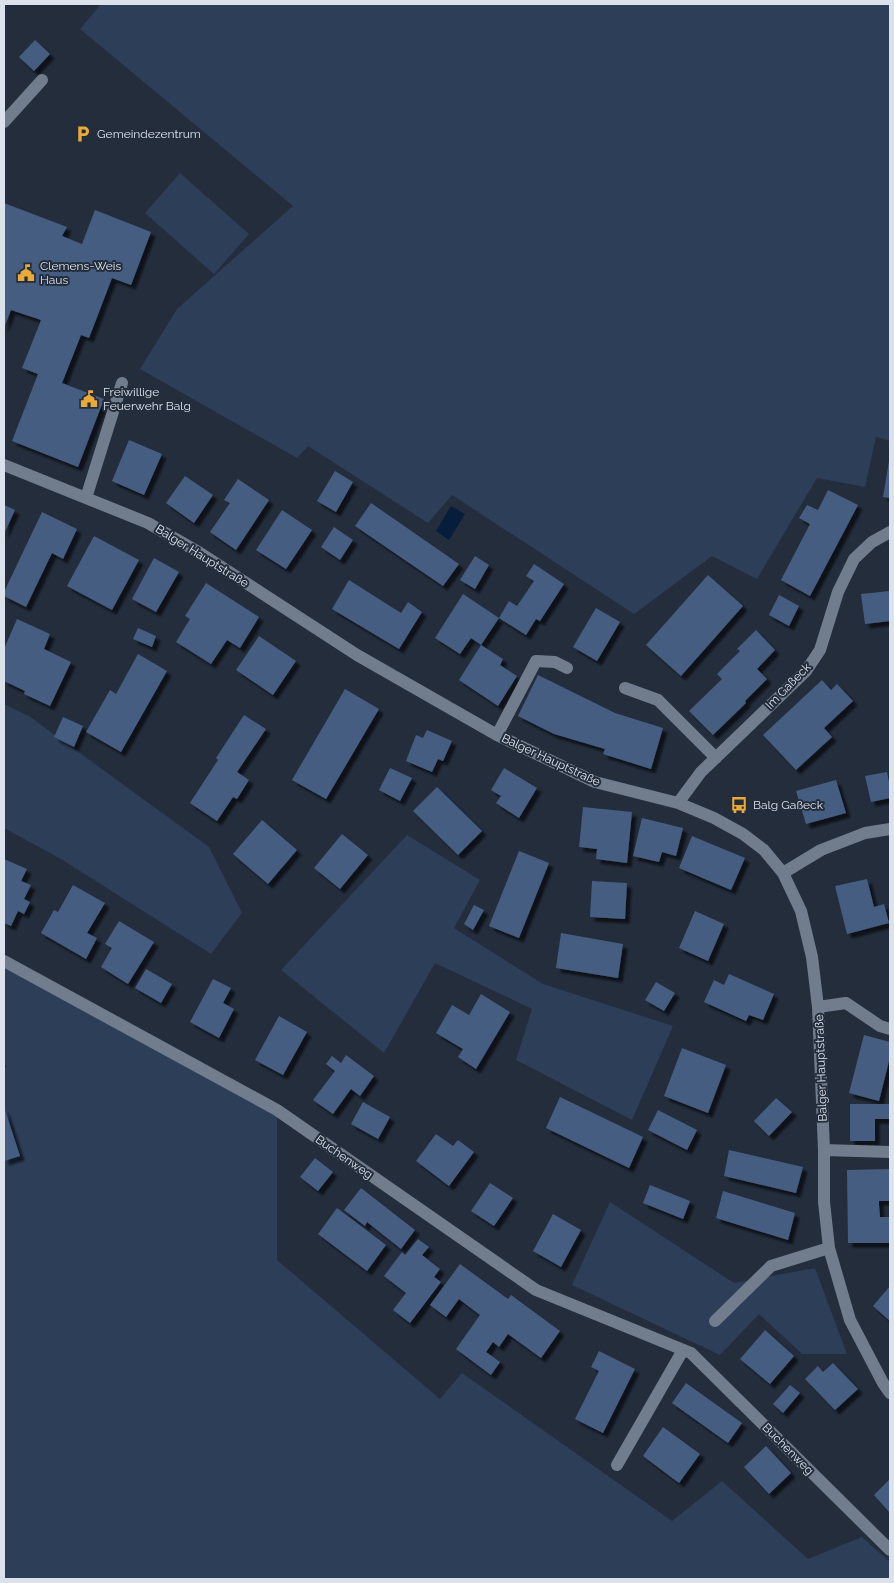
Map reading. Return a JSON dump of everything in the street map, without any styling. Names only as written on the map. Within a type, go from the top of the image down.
[{"type":"street","points":[[4,122],[42,80]]},
{"type":"street","points":[[86,498],[122,383]]},
{"type":"street","name":"Balger Hauptstraße","points":[[4,465],[148,523],[200,553],[357,655],[498,736],[595,782],[678,803],[714,818],[743,834],[764,850],[783,873],[801,911],[812,957],[818,1007],[824,1150],[824,1202],[828,1248],[850,1320],[890,1393]]},
{"type":"street","name":"Im Gaßeck","points":[[678,803],[702,772],[806,671],[820,650],[838,592],[854,559],[872,542],[890,532]]},
{"type":"street","points":[[498,736],[536,661],[555,662],[567,668]]},
{"type":"street","points":[[625,688],[658,700],[716,758]]},
{"type":"street","points":[[783,873],[821,850],[865,833],[890,829]]},
{"type":"street","name":"Buchenweg","points":[[4,961],[277,1110],[536,1290],[690,1353],[890,1550]]},
{"type":"street","points":[[818,1007],[846,1003],[880,1026],[890,1029]]},
{"type":"street","points":[[824,1150],[890,1152]]},
{"type":"street","points":[[714,1321],[771,1266],[828,1248]]},
{"type":"street","points":[[617,1465],[683,1350]]},
{"type":"shaded area","points":[[101,4],[890,4],[890,441],[876,437],[865,487],[817,478],[757,579],[712,556],[634,614],[452,495],[428,523],[308,446],[297,458],[140,369],[177,309],[293,206],[80,29]]},
{"type":"shaded area","points":[[180,173],[249,234],[214,274],[145,213]]},
{"type":"shaded area","points":[[451,506],[465,514],[449,540],[436,531]]},
{"type":"shaded area","points":[[4,704],[29,716],[209,847],[242,913],[211,954],[61,859],[4,828]]},
{"type":"shaded area","points":[[407,835],[480,880],[454,928],[543,984],[673,1026],[632,1120],[516,1060],[532,1009],[435,963],[384,1053],[281,970]]},
{"type":"shaded area","points":[[4,961],[277,1110],[277,1260],[440,1399],[462,1373],[672,1521],[722,1481],[808,1559],[862,1537],[890,1562],[890,1579],[4,1579],[4,1068],[7,1067],[4,1063]]},
{"type":"shaded area","points":[[610,1202],[734,1283],[815,1268],[847,1354],[802,1354],[759,1314],[720,1355],[572,1285]]},
{"type":"building","points":[[35,40],[50,54],[34,71],[19,57]]},
{"type":"building","points":[[4,203],[67,227],[62,236],[82,244],[95,210],[151,232],[131,285],[112,278],[89,338],[81,335],[62,383],[104,399],[78,467],[12,441],[38,374],[22,368],[41,320],[11,310],[4,328]]},
{"type":"building","points":[[129,440],[162,454],[144,495],[112,481]]},
{"type":"building","points":[[890,461],[890,498],[883,497]]},
{"type":"building","points":[[335,471],[353,482],[336,512],[317,501]]},
{"type":"building","points":[[185,476],[213,495],[194,523],[166,503]]},
{"type":"building","points":[[238,479],[269,500],[236,550],[210,532],[230,503],[224,500]]},
{"type":"building","points":[[828,490],[858,505],[810,596],[781,580],[810,524],[799,518],[807,505],[818,510]]},
{"type":"building","points":[[371,503],[459,564],[443,586],[355,526]]},
{"type":"building","points":[[4,505],[15,510],[4,534]]},
{"type":"building","points":[[282,510],[312,530],[286,569],[256,550]]},
{"type":"building","points":[[42,512],[77,529],[63,559],[52,553],[26,607],[4,596],[4,592]]},
{"type":"building","points":[[334,527],[353,540],[340,560],[321,547]]},
{"type":"building","points":[[94,536],[139,560],[112,610],[67,586]]},
{"type":"building","points":[[475,556],[489,565],[475,589],[460,580]]},
{"type":"building","points":[[154,558],[179,572],[156,612],[132,599]]},
{"type":"building","points":[[534,564],[564,584],[540,621],[536,619],[526,635],[499,618],[509,601],[517,606],[534,581],[526,576]]},
{"type":"building","points":[[708,575],[743,606],[681,676],[646,645]]},
{"type":"building","points":[[349,580],[401,613],[408,602],[422,612],[399,649],[332,609]]},
{"type":"building","points":[[206,583],[259,617],[240,648],[227,640],[211,664],[176,642],[190,619],[185,616]]},
{"type":"building","points":[[890,591],[890,621],[865,624],[861,594]]},
{"type":"building","points":[[463,594],[499,618],[481,645],[471,638],[460,654],[435,638]]},
{"type":"building","points":[[779,595],[799,606],[789,626],[769,615]]},
{"type":"building","points":[[596,608],[620,622],[597,661],[573,647]]},
{"type":"building","points":[[17,619],[50,634],[44,649],[71,662],[50,706],[24,694],[25,691],[4,681],[4,649]]},
{"type":"building","points":[[138,628],[156,636],[152,647],[133,639]]},
{"type":"building","points":[[756,630],[775,650],[757,669],[767,679],[745,701],[746,703],[713,735],[689,711],[722,679],[717,674],[740,651],[737,649]]},
{"type":"building","points":[[259,636],[296,661],[273,695],[236,670]]},
{"type":"building","points":[[481,645],[503,659],[500,665],[517,676],[498,706],[459,680]]},
{"type":"building","points":[[138,654],[167,671],[121,752],[86,732],[110,690],[116,694]]},
{"type":"building","points":[[538,675],[615,713],[663,728],[651,769],[603,754],[605,749],[554,734],[518,716]]},
{"type":"building","points":[[822,680],[831,690],[837,684],[853,701],[824,728],[832,737],[796,770],[763,735]]},
{"type":"building","points":[[345,689],[379,709],[326,799],[292,780]]},
{"type":"building","points":[[244,715],[266,729],[237,772],[249,780],[237,799],[233,797],[217,821],[190,803]]},
{"type":"building","points":[[63,717],[83,726],[74,747],[54,737]]},
{"type":"building","points":[[427,730],[452,741],[443,761],[438,759],[432,772],[406,761],[416,735],[423,738]]},
{"type":"building","points":[[390,768],[412,778],[400,801],[379,790]]},
{"type":"building","points":[[504,768],[537,788],[519,818],[496,803],[501,796],[491,790]]},
{"type":"building","points":[[887,772],[890,798],[871,802],[865,776]]},
{"type":"building","points":[[836,780],[846,813],[806,824],[796,791]]},
{"type":"building","points":[[437,787],[482,831],[458,855],[413,811]]},
{"type":"building","points":[[583,807],[632,812],[627,863],[596,859],[597,849],[579,847]]},
{"type":"building","points":[[642,818],[683,828],[676,856],[662,852],[659,862],[633,856]]},
{"type":"building","points":[[262,820],[297,850],[268,884],[233,854]]},
{"type":"building","points":[[342,834],[368,855],[340,889],[314,868]]},
{"type":"building","points":[[692,836],[745,858],[731,890],[679,868]]},
{"type":"building","points":[[519,851],[549,863],[519,938],[489,926]]},
{"type":"building","points":[[4,859],[27,869],[21,881],[31,885],[24,899],[30,902],[24,914],[18,911],[11,926],[4,923]]},
{"type":"building","points":[[867,879],[874,907],[884,904],[889,923],[847,934],[835,886]]},
{"type":"building","points":[[592,881],[627,883],[625,919],[590,917]]},
{"type":"building","points":[[73,885],[105,903],[87,933],[97,938],[86,959],[41,933],[54,910],[58,912]]},
{"type":"building","points":[[474,905],[484,910],[473,930],[464,924]]},
{"type":"building","points":[[695,911],[724,924],[708,961],[679,948]]},
{"type":"building","points":[[119,921],[154,942],[128,984],[101,967],[112,948],[105,944]]},
{"type":"building","points":[[561,933],[623,944],[618,978],[556,968]]},
{"type":"building","points":[[146,969],[172,984],[161,1003],[135,988]]},
{"type":"building","points":[[729,974],[774,994],[763,1020],[749,1015],[746,1021],[704,1002],[714,980],[724,985]]},
{"type":"building","points":[[213,979],[231,988],[223,1003],[234,1009],[219,1038],[190,1022]]},
{"type":"building","points":[[656,982],[675,993],[664,1011],[645,1000]]},
{"type":"building","points":[[481,994],[510,1012],[476,1069],[458,1057],[463,1049],[436,1033],[452,1005],[469,1015]]},
{"type":"building","points":[[279,1016],[307,1032],[283,1075],[255,1060]]},
{"type":"building","points":[[864,1035],[890,1042],[890,1057],[879,1101],[849,1093]]},
{"type":"building","points":[[682,1048],[726,1065],[708,1113],[664,1096]]},
{"type":"building","points":[[346,1055],[374,1076],[360,1096],[351,1089],[333,1114],[313,1100],[335,1071],[326,1064],[332,1056],[341,1063]]},
{"type":"building","points":[[560,1097],[643,1137],[629,1168],[546,1128]]},
{"type":"building","points":[[776,1098],[792,1112],[769,1136],[754,1121]]},
{"type":"building","points":[[363,1102],[390,1117],[378,1139],[351,1124]]},
{"type":"building","points":[[850,1104],[890,1104],[890,1119],[875,1119],[875,1141],[850,1141]]},
{"type":"building","points":[[4,1107],[20,1156],[4,1161]]},
{"type":"building","points":[[658,1110],[697,1130],[687,1150],[648,1130]]},
{"type":"building","points":[[436,1134],[453,1146],[458,1140],[474,1152],[449,1186],[416,1161]]},
{"type":"building","points":[[729,1150],[803,1167],[796,1193],[724,1176]]},
{"type":"building","points":[[315,1158],[333,1172],[318,1191],[300,1177]]},
{"type":"building","points":[[890,1169],[890,1201],[879,1201],[879,1205],[880,1217],[890,1217],[890,1243],[848,1243],[847,1170]]},
{"type":"building","points":[[490,1183],[513,1198],[494,1226],[471,1211]]},
{"type":"building","points":[[650,1185],[690,1201],[683,1219],[643,1203]]},
{"type":"building","points":[[361,1188],[415,1230],[401,1249],[367,1222],[365,1226],[344,1210]]},
{"type":"building","points":[[723,1191],[795,1213],[788,1240],[716,1218]]},
{"type":"building","points":[[337,1208],[386,1245],[367,1271],[318,1234]]},
{"type":"building","points":[[553,1214],[581,1230],[561,1267],[533,1251]]},
{"type":"building","points":[[418,1239],[429,1247],[422,1255],[440,1269],[434,1277],[441,1282],[410,1323],[393,1310],[406,1293],[384,1276],[402,1252],[405,1255]]},
{"type":"building","points":[[460,1264],[508,1299],[511,1295],[560,1331],[541,1358],[508,1334],[499,1347],[493,1342],[486,1352],[500,1362],[491,1375],[456,1349],[480,1315],[459,1299],[446,1317],[430,1305]]},
{"type":"building","points":[[890,1286],[890,1321],[873,1306]]},
{"type":"building","points":[[765,1330],[794,1356],[770,1384],[740,1359]]},
{"type":"building","points":[[599,1351],[635,1369],[603,1433],[575,1419],[599,1371],[591,1367]]},
{"type":"building","points":[[833,1363],[858,1389],[835,1410],[805,1379],[818,1366],[823,1372]]},
{"type":"building","points":[[686,1383],[742,1423],[728,1443],[672,1403]]},
{"type":"building","points":[[790,1385],[800,1393],[783,1413],[773,1404]]},
{"type":"building","points":[[663,1427],[700,1454],[679,1483],[643,1456]]},
{"type":"building","points":[[766,1446],[791,1473],[769,1494],[744,1467]]},
{"type":"building","points":[[890,1479],[890,1513],[874,1495]]},
{"type":"place","name":"Gemeindezentrum","points":[[83,134]]},
{"type":"place","name":"Clemens-Weis Haus","points":[[26,273]]},
{"type":"place","name":"Freiwillige Feuerwehr Balg","points":[[89,399]]},
{"type":"place","name":"Balg Gaßeck","points":[[739,805]]}]
